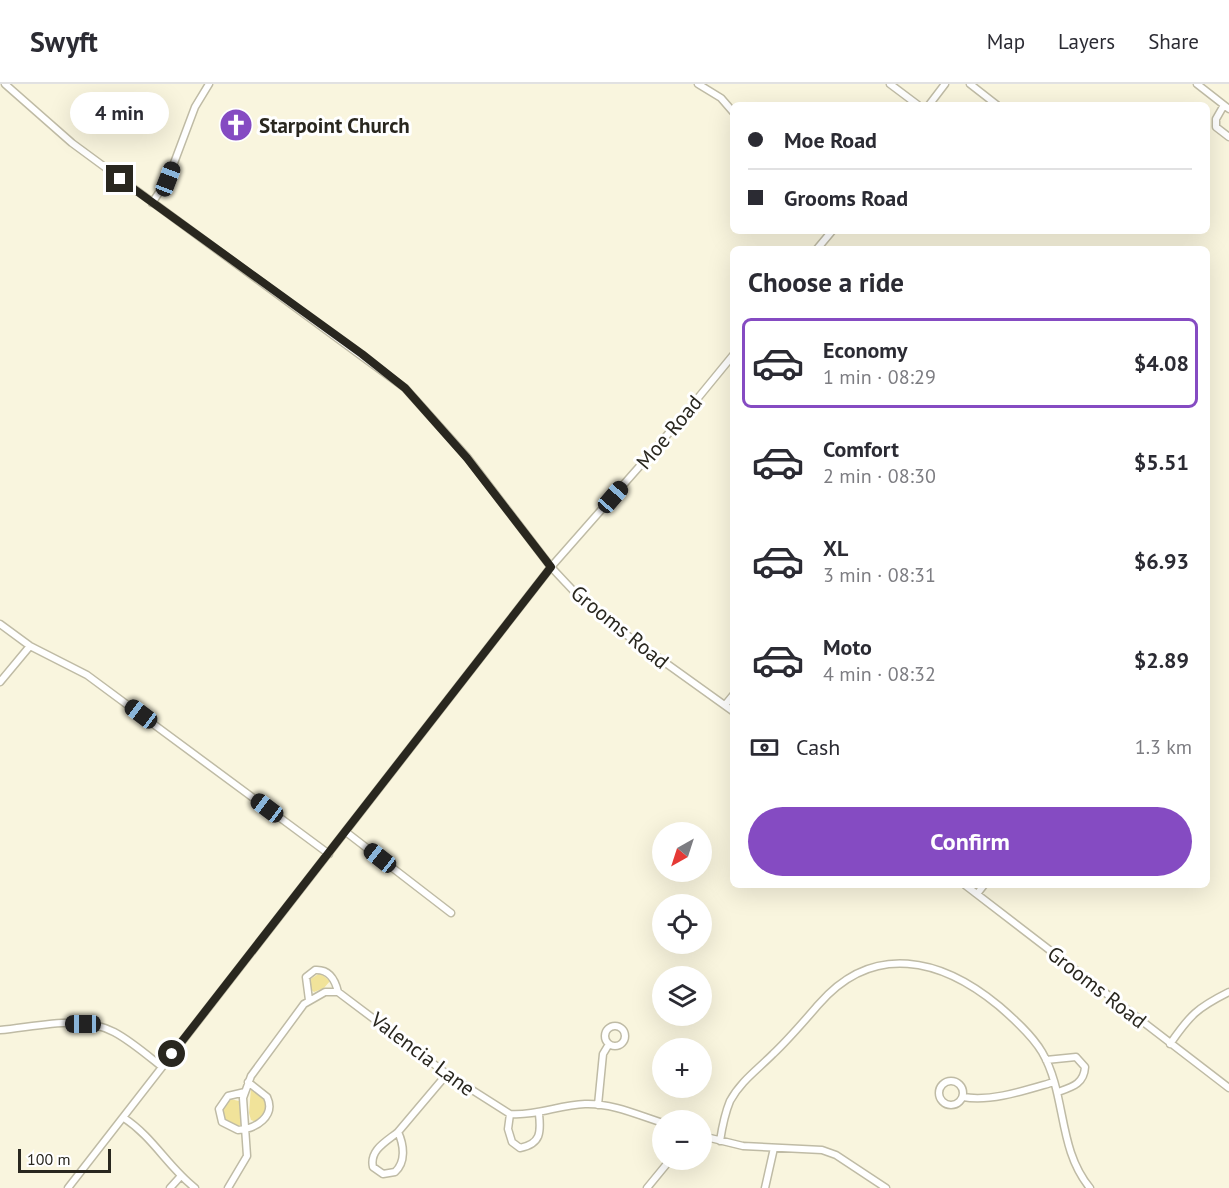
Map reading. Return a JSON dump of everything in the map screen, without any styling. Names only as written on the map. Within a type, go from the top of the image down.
[{"type":"street","name":"Grooms Road","points":[[5,84],[72,143],[362,354],[405,388],[467,458],[551,567],[603,618],[730,709]]},
{"type":"street","points":[[152,203],[168,179],[195,107],[209,84]]},
{"type":"street","points":[[698,84],[721,98],[730,108]]},
{"type":"street","points":[[890,84],[914,102]]},
{"type":"street","points":[[932,102],[945,84]]},
{"type":"street","points":[[970,84],[993,102]]},
{"type":"street","points":[[1197,84],[1226,107],[1216,119],[1216,128],[1229,137]]},
{"type":"street","points":[[820,246],[830,234]]},
{"type":"street","name":"Moe Road","points":[[69,1188],[551,567],[675,426],[730,359]]},
{"type":"street","points":[[0,624],[30,646],[87,675],[329,854]]},
{"type":"street","points":[[0,682],[30,646]]},
{"type":"street","points":[[725,705],[730,699]]},
{"type":"street","points":[[346,832],[451,913]]},
{"type":"street","name":"Grooms Road","points":[[969,888],[1229,1088]]},
{"type":"street","points":[[977,894],[982,888]]},
{"type":"street","points":[[720,1141],[729,1104],[741,1084],[793,1034],[828,994],[861,971],[896,963],[916,963],[939,969],[976,988],[1029,1035],[1046,1060],[1058,1092],[1070,1153],[1090,1188]]},
{"type":"street","name":"Valencia Lane","points":[[309,1000],[306,977],[315,970],[327,972],[334,979],[338,992],[447,1074],[510,1114]]},
{"type":"street","points":[[228,1188],[247,1156],[245,1092],[248,1082],[309,1000],[325,992],[338,992]]},
{"type":"street","points":[[1170,1044],[1190,1015],[1203,1004],[1229,992]]},
{"type":"street","points":[[0,1030],[70,1024],[94,1025],[114,1032],[162,1067]]},
{"type":"street","points":[[598,1105],[603,1054],[609,1044]]},
{"type":"street","points":[[1046,1060],[1076,1057],[1085,1067],[1085,1074],[1077,1084],[1058,1092]]},
{"type":"street","points":[[398,1132],[403,1144],[401,1165],[395,1172],[382,1174],[373,1167],[372,1158],[379,1148],[398,1132],[447,1074]]},
{"type":"street","points":[[947,1081],[955,1081],[963,1089],[963,1097],[958,1103],[948,1105],[940,1097],[940,1090],[947,1081]]},
{"type":"street","points":[[245,1092],[228,1096],[222,1102],[218,1115],[222,1122],[230,1127],[247,1130],[263,1120],[270,1106],[267,1097],[248,1082]]},
{"type":"street","points":[[963,1097],[974,1099],[1003,1095],[1054,1082]]},
{"type":"street","points":[[539,1114],[539,1139],[530,1146],[520,1148],[512,1142],[508,1129],[510,1114],[539,1114],[575,1105],[598,1105],[652,1121]]},
{"type":"street","points":[[124,1118],[146,1134],[180,1177],[195,1188]]},
{"type":"street","points":[[712,1139],[774,1148],[815,1149],[836,1155],[886,1188]]},
{"type":"street","points":[[765,1188],[774,1148]]},
{"type":"street","points":[[647,1188],[662,1170]]},
{"type":"street","points":[[170,1188],[180,1177]]},
{"type":"shaded area","points":[[320,973],[330,981],[324,988],[314,992],[310,989],[309,980]]},
{"type":"shaded area","points":[[251,1088],[261,1094],[266,1104],[265,1114],[256,1122],[251,1120],[249,1113]]},
{"type":"shaded area","points":[[230,1099],[239,1101],[242,1124],[239,1126],[228,1124],[222,1117],[223,1109]]},
{"type":"place","name":"Starpoint Church","points":[[236,125]]},
{"type":"route","points":[[120,179],[362,354],[405,388],[467,458],[551,567],[172,1054]]}]
